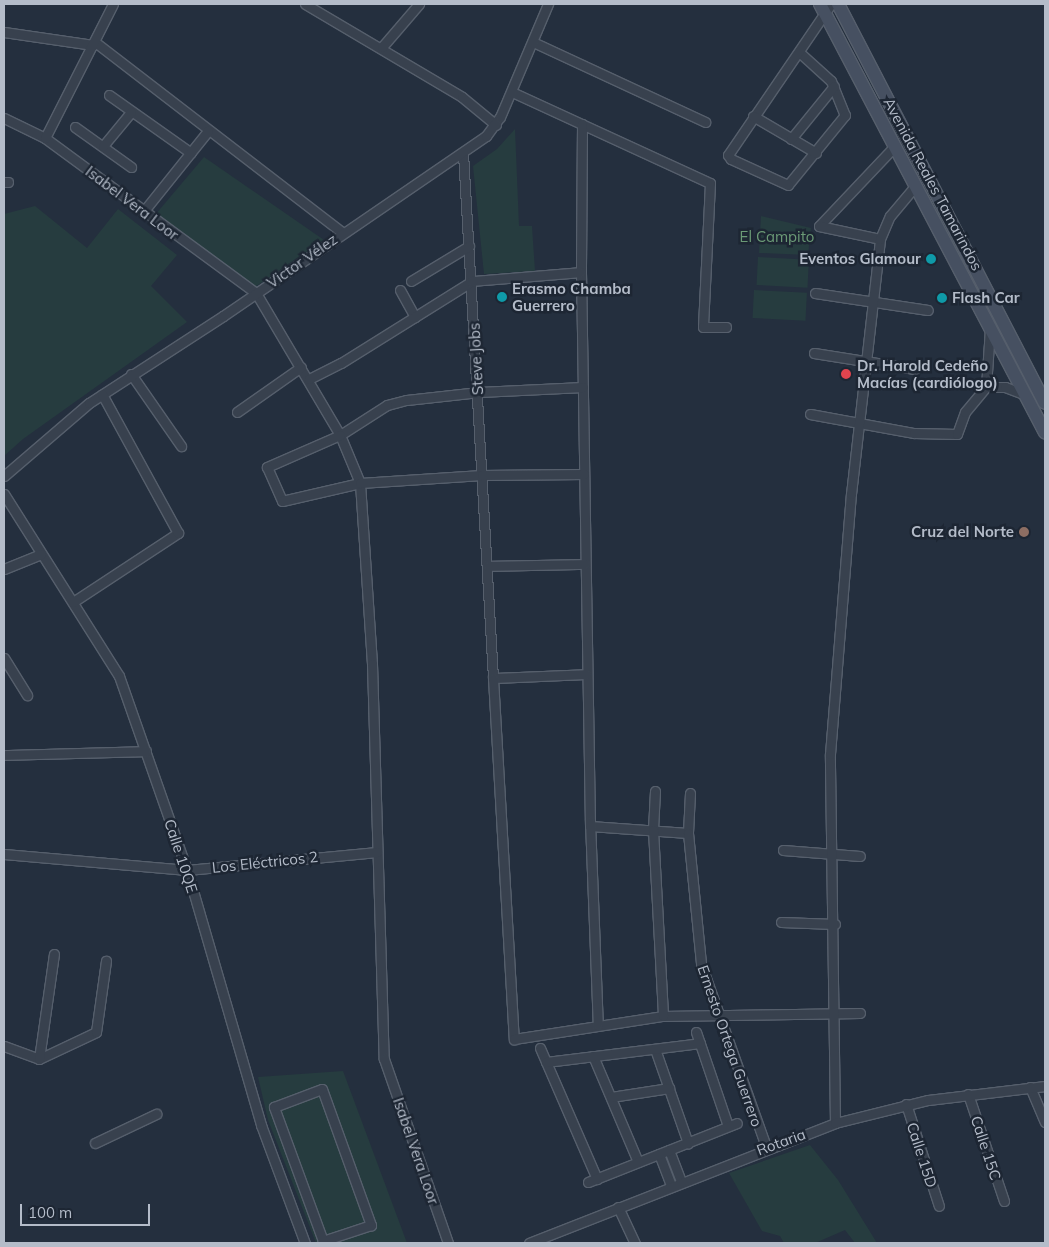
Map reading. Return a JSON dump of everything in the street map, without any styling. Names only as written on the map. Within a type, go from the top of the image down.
[{"type":"main road","name":"Avenida Reales Tamarindos","points":[[838,4],[1021,352],[1045,403]]},
{"type":"main road","name":"Avenida Reales Tamarindos","points":[[825,9],[894,147],[990,324],[1045,433]]},
{"type":"street","points":[[45,138],[113,4]]},
{"type":"street","points":[[305,4],[382,47],[462,97],[496,125]]},
{"type":"street","points":[[382,47],[418,4]]},
{"type":"street","name":"Victor Vélez","points":[[4,476],[32,449],[102,394],[256,294],[342,232],[463,153],[496,125],[512,92],[548,4]]},
{"type":"street","points":[[798,52],[834,86],[845,115],[790,185],[731,159],[729,153],[753,116],[798,52],[813,31],[825,9]]},
{"type":"street","points":[[4,32],[94,44],[342,232]]},
{"type":"street","points":[[533,42],[705,122]]},
{"type":"street","points":[[791,138],[834,86]]},
{"type":"street","points":[[512,92],[710,183],[703,327],[726,327]]},
{"type":"street","points":[[109,95],[191,154]]},
{"type":"street","points":[[103,146],[131,112]]},
{"type":"street","points":[[753,116],[816,153]]},
{"type":"street","name":"Isabel Vera Loor","points":[[4,118],[45,138],[256,294],[309,379],[340,435],[360,483],[372,664],[384,1059],[448,1243]]},
{"type":"street","points":[[582,124],[581,272],[585,564],[590,826],[598,1025],[663,1016],[860,1013]]},
{"type":"street","points":[[75,126],[131,167]]},
{"type":"street","points":[[143,212],[208,131]]},
{"type":"street","points":[[880,239],[819,226],[894,147]]},
{"type":"street","name":"Steve Jobs","points":[[463,153],[479,392],[482,476],[514,1039],[598,1025]]},
{"type":"street","points":[[835,1122],[836,1012],[831,730],[859,423],[880,239],[890,216],[915,186]]},
{"type":"street","points":[[411,281],[469,246]]},
{"type":"street","points":[[309,379],[341,363],[472,281],[581,272]]},
{"type":"street","points":[[400,290],[415,317]]},
{"type":"street","points":[[815,293],[928,310]]},
{"type":"street","points":[[810,414],[914,433],[957,434],[965,412],[986,387],[990,324]]},
{"type":"street","points":[[814,352],[916,368]]},
{"type":"street","points":[[1008,360],[1021,352]]},
{"type":"street","points":[[237,412],[301,367]]},
{"type":"street","points":[[131,374],[181,446]]},
{"type":"street","points":[[986,387],[1005,386],[1026,396]]},
{"type":"street","points":[[583,387],[479,392],[387,405],[340,435],[266,467],[282,501],[360,483],[482,476],[584,474]]},
{"type":"street","points":[[73,602],[178,534],[102,394]]},
{"type":"street","name":"Calle 10QE","points":[[4,494],[119,676],[187,870],[261,1126],[306,1243]]},
{"type":"street","points":[[4,569],[41,554]]},
{"type":"street","points":[[488,566],[585,564]]},
{"type":"street","points":[[4,658],[26,695]]},
{"type":"street","points":[[493,678],[587,674]]},
{"type":"street","points":[[4,755],[146,751]]},
{"type":"street","points":[[655,791],[653,830],[663,1016]]},
{"type":"street","name":"Ernesto Ortega Guerrero","points":[[690,794],[688,833],[700,957],[766,1147]]},
{"type":"street","points":[[590,826],[688,833]]},
{"type":"street","points":[[783,850],[860,856]]},
{"type":"street","name":"Los Eléctricos 2","points":[[4,854],[187,870],[377,852]]},
{"type":"street","points":[[781,922],[835,924]]},
{"type":"street","points":[[39,1059],[54,954]]},
{"type":"street","points":[[4,1046],[39,1059],[96,1032],[106,961]]},
{"type":"street","points":[[696,1032],[728,1126]]},
{"type":"street","points":[[546,1062],[700,1043]]},
{"type":"street","points":[[540,1048],[592,1181],[737,1123]]},
{"type":"street","points":[[655,1049],[688,1143]]},
{"type":"street","points":[[593,1056],[638,1162]]},
{"type":"street","name":"Rotaria","points":[[529,1243],[766,1147],[835,1122],[906,1104],[968,1094],[1045,1086]]},
{"type":"street","points":[[1030,1087],[1045,1122]]},
{"type":"street","points":[[611,1098],[669,1088]]},
{"type":"street","points":[[322,1089],[371,1225],[323,1241],[274,1107],[322,1089]]},
{"type":"street","name":"Calle 15C","points":[[968,1094],[1004,1201]]},
{"type":"street","name":"Calle 15D","points":[[906,1104],[939,1206]]},
{"type":"street","points":[[95,1143],[156,1114]]},
{"type":"street","points":[[669,1150],[681,1181]]},
{"type":"street","points":[[659,1154],[671,1185]]},
{"type":"street","points":[[618,1207],[635,1243]]},
{"type":"green space","points":[[515,129],[519,226],[532,226],[535,271],[484,274],[473,166],[497,149]]},
{"type":"green space","points":[[204,157],[324,240],[255,287],[155,215]]},
{"type":"green space","points":[[35,206],[87,248],[118,209],[177,255],[151,286],[187,322],[23,439],[4,456],[4,214]]},
{"type":"green space","name":"El Campito","points":[[761,216],[811,228],[808,255],[759,253]]},
{"type":"green space","points":[[758,257],[809,260],[807,288],[757,285]]},
{"type":"green space","points":[[754,290],[807,293],[805,321],[753,318]]},
{"type":"green space","points":[[343,1071],[407,1243],[316,1243],[268,1120],[258,1077]]},
{"type":"green space","points":[[810,1145],[838,1180],[877,1243],[855,1243],[845,1230],[815,1243],[784,1243],[780,1236],[762,1231],[729,1173]]},
{"type":"place","name":"Eventos Glamour","points":[[931,259]]},
{"type":"place","name":"Erasmo Chamba Guerrero","points":[[502,297]]},
{"type":"place","name":"Flash Car","points":[[942,298]]},
{"type":"place","name":"Dr. Harold Cedeño Macías (cardiólogo)","points":[[846,374]]},
{"type":"place","name":"Cruz del Norte","points":[[1024,532]]}]
